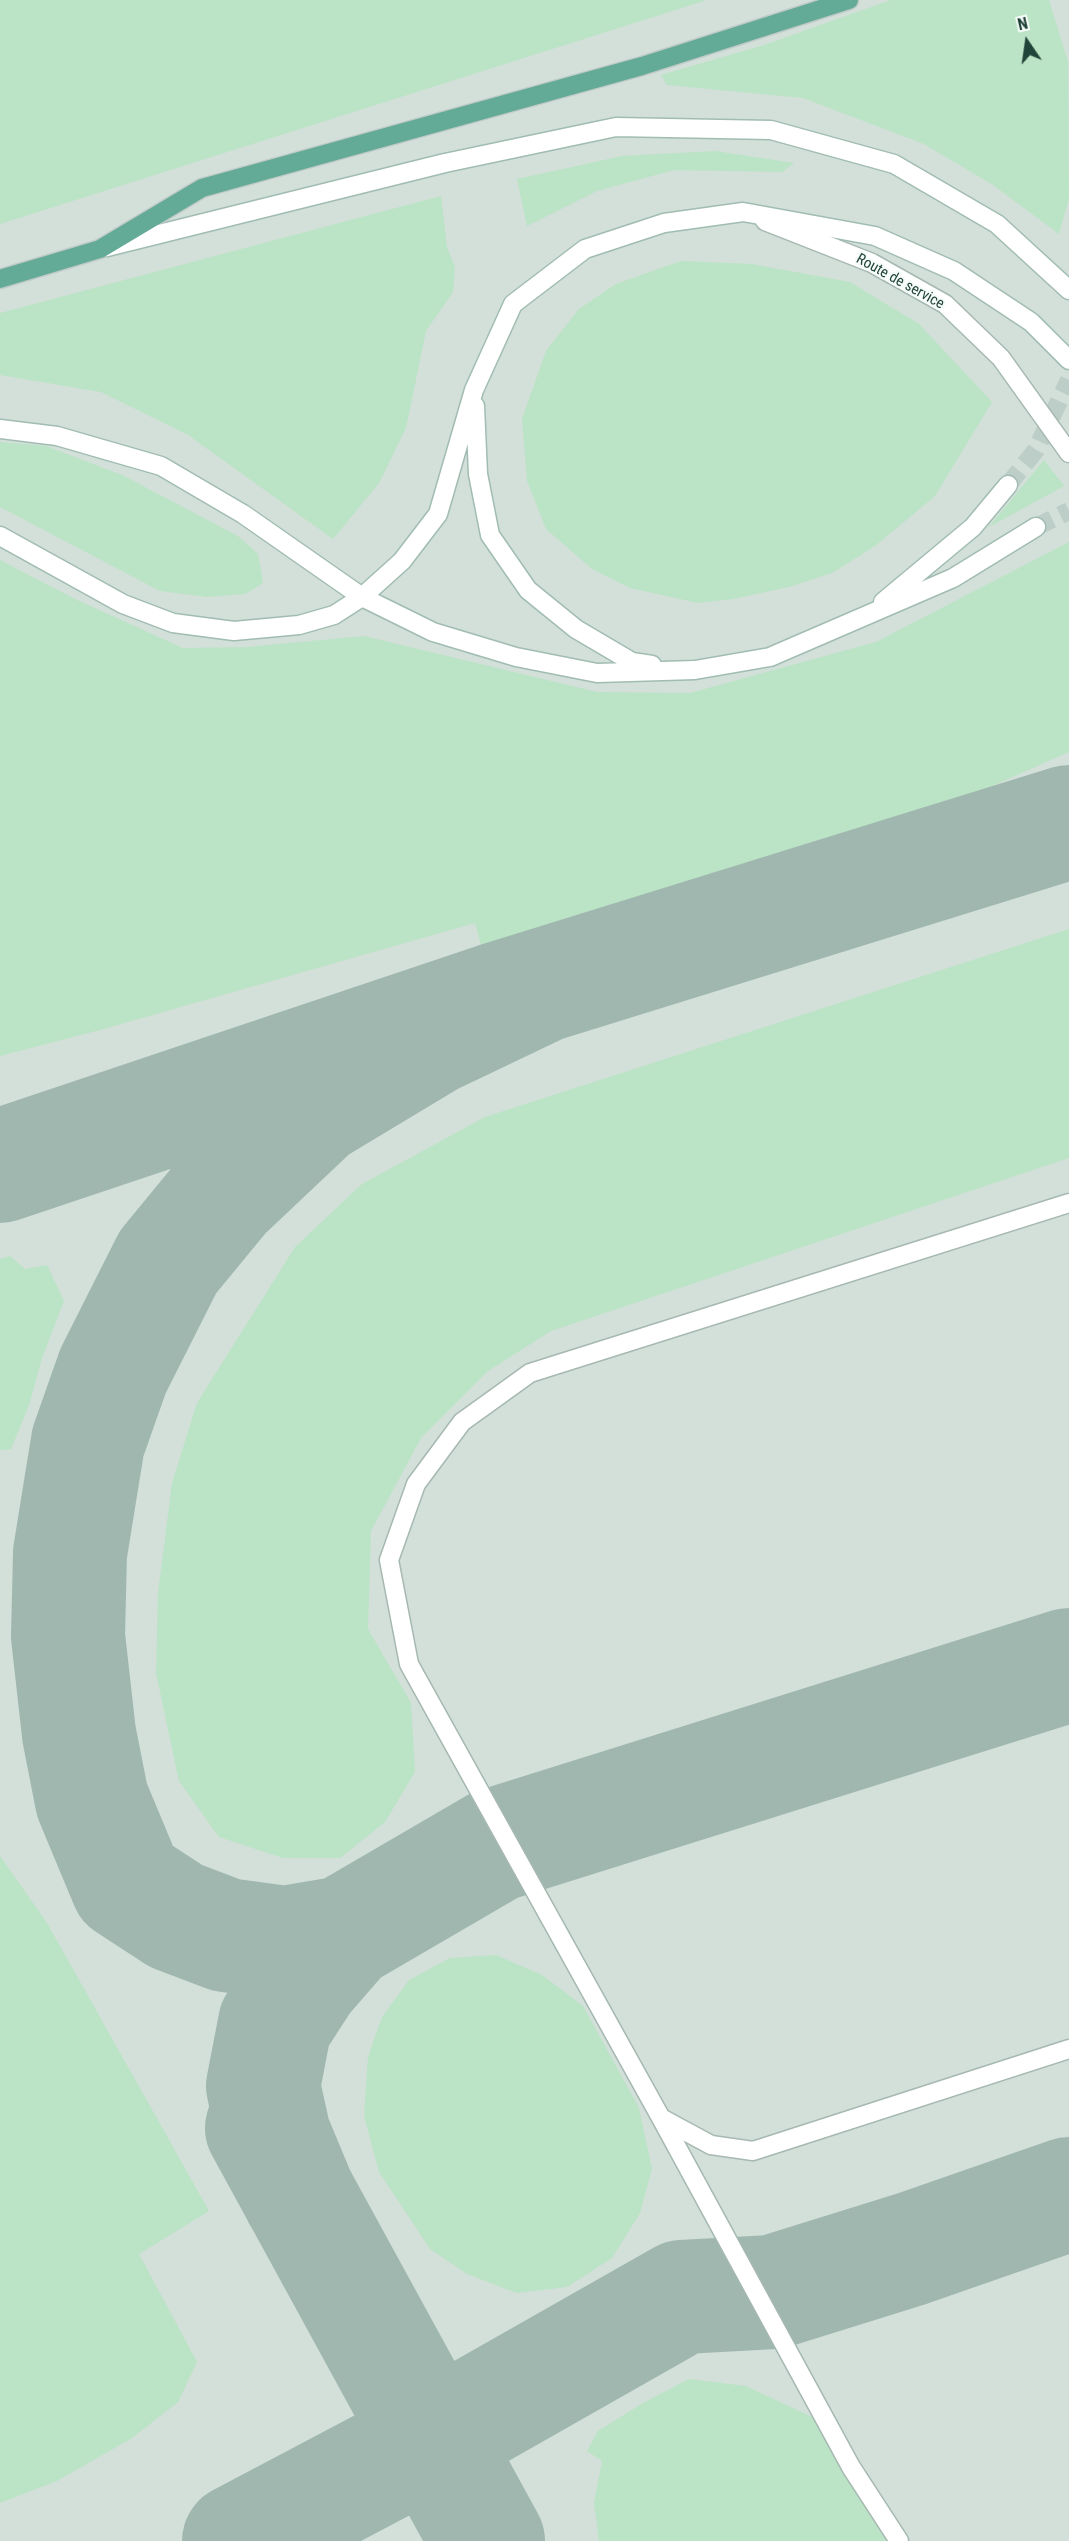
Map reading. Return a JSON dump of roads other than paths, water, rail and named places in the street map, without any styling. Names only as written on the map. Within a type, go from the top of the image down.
[{"type":"main road","points":[[100,249],[202,188],[642,66],[849,0]]},
{"type":"main road","points":[[0,279],[100,249],[445,163],[616,127],[771,130],[894,165],[997,224],[1069,290]]},
{"type":"main road","points":[[0,536],[123,604],[173,623],[234,631],[299,625],[334,615],[362,597],[402,561],[438,514],[474,390],[513,304],[585,249],[664,223],[743,212],[875,237],[954,271],[1032,322],[1069,360]]},
{"type":"main road","name":"Route de service","points":[[743,212],[872,263],[945,304],[1001,358],[1069,453]]},
{"type":"main road","points":[[474,390],[478,474],[490,535],[528,590],[576,629],[632,662],[695,670]]},
{"type":"main road","points":[[0,429],[57,436],[161,466],[243,514],[362,597],[433,632],[516,657],[597,673],[695,670],[770,657],[953,578],[1036,527]]},
{"type":"main road","points":[[866,616],[973,527],[1008,484]]},
{"type":"main road","points":[[899,2541],[851,2467],[661,2118],[409,1664],[389,1560],[416,1484],[462,1422],[530,1372],[1069,1203]]},
{"type":"main road","points":[[661,2118],[711,2145],[753,2151],[1069,2049]]},
{"type":"tunnel","points":[[1008,485],[1036,450],[1069,380]]},
{"type":"tunnel","points":[[1036,527],[1069,511]]}]
